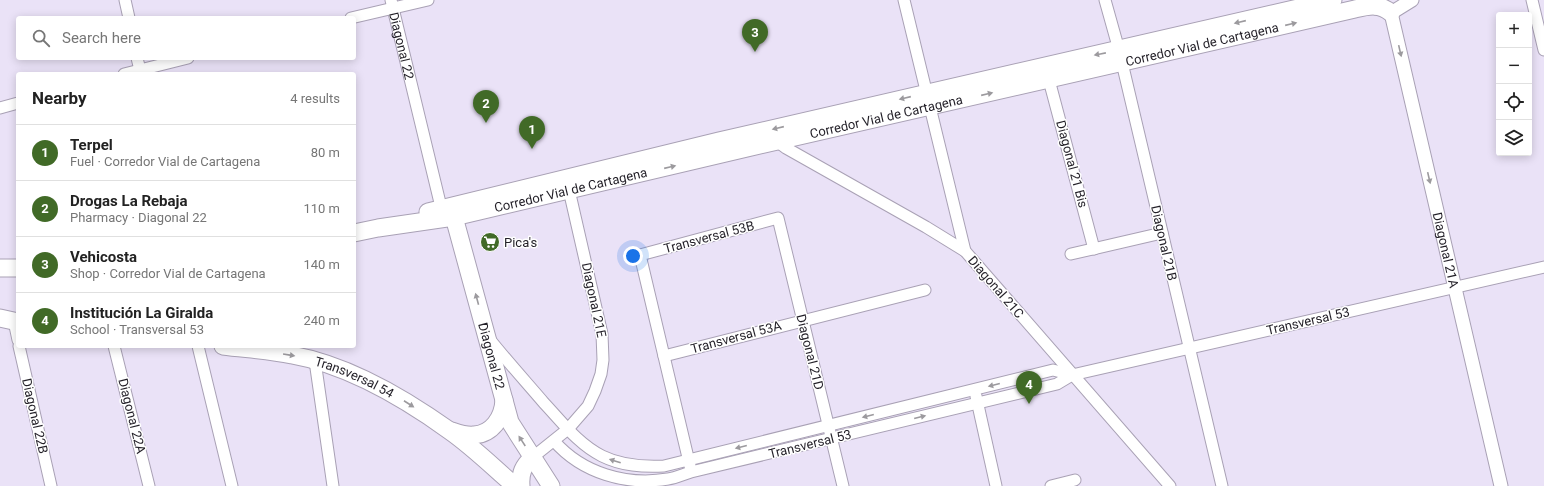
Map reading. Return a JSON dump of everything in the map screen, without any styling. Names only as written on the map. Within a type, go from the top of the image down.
[{"type":"main road","name":"Corredor Vial de Cartagena","points":[[356,233],[929,100],[1049,80],[1120,56],[1333,0]]},
{"type":"main road","name":"Corredor Vial de Cartagena","points":[[448,212],[569,190],[778,142],[1084,57],[1120,56],[1368,6],[1381,6],[1391,13]]},
{"type":"main road","name":"Diagonal 22","points":[[448,212],[487,337],[510,422],[551,486]]},
{"type":"main road","points":[[0,268],[16,268]]},
{"type":"main road","name":"Transversal 54","points":[[239,348],[293,355],[349,372],[393,393],[451,431]]},
{"type":"main road","points":[[451,431],[473,435],[484,433],[493,427],[500,419],[504,409],[504,398]]},
{"type":"main road","points":[[451,431],[515,486]]},
{"type":"main road","points":[[521,486],[520,478],[522,470],[532,457]]},
{"type":"street","points":[[125,0],[129,16]]},
{"type":"street","points":[[356,16],[392,4],[428,0]]},
{"type":"street","points":[[904,0],[965,251]]},
{"type":"street","name":"Diagonal 21B","points":[[1105,0],[1120,56],[1222,486]]},
{"type":"street","points":[[1391,13],[1412,0]]},
{"type":"street","points":[[1532,0],[1544,50]]},
{"type":"street","name":"Diagonal 22","points":[[392,4],[448,212]]},
{"type":"street","name":"Diagonal 21A","points":[[1391,13],[1501,486]]},
{"type":"street","points":[[137,60],[140,72],[181,60]]},
{"type":"street","name":"Diagonal 21 Bis","points":[[1049,80],[1094,249]]},
{"type":"street","points":[[0,108],[16,104]]},
{"type":"street","name":"Diagonal 21C","points":[[778,142],[965,251],[1170,486]]},
{"type":"street","name":"Diagonal 21E","points":[[532,457],[568,430],[588,406],[601,374],[603,360],[602,334],[569,190]]},
{"type":"street","name":"Transversal 53B","points":[[664,356],[640,255],[778,218]]},
{"type":"street","name":"Diagonal 21D","points":[[778,218],[843,486]]},
{"type":"street","points":[[1071,254],[1162,233]]},
{"type":"street","name":"Transversal 53","points":[[554,440],[568,455],[594,471],[615,478],[629,480],[649,481],[668,479],[1057,384],[1072,375],[1544,267]]},
{"type":"street","name":"Transversal 53A","points":[[664,356],[925,290]]},
{"type":"street","points":[[11,320],[16,334]]},
{"type":"street","name":"Transversal 53","points":[[487,337],[568,430],[586,447],[603,457],[629,465],[645,467],[664,466],[1053,370],[1072,375]]},
{"type":"street","name":"Diagonal 22B","points":[[19,348],[51,486]]},
{"type":"street","name":"Diagonal 22A","points":[[114,348],[149,486]]},
{"type":"street","points":[[198,348],[232,486]]},
{"type":"street","points":[[664,356],[692,472]]},
{"type":"street","points":[[315,361],[333,486]]},
{"type":"street","points":[[974,390],[996,486]]},
{"type":"street","points":[[1051,486],[1076,480]]},
{"type":"place","name":"Vehicosta","points":[[755,52]]},
{"type":"place","name":"Drogas La Rebaja","points":[[486,123]]},
{"type":"place","name":"Terpel","points":[[532,149]]},
{"type":"place","name":"Pica's","points":[[490,242]]},
{"type":"place","name":"Institución La Giralda","points":[[1029,404]]}]
